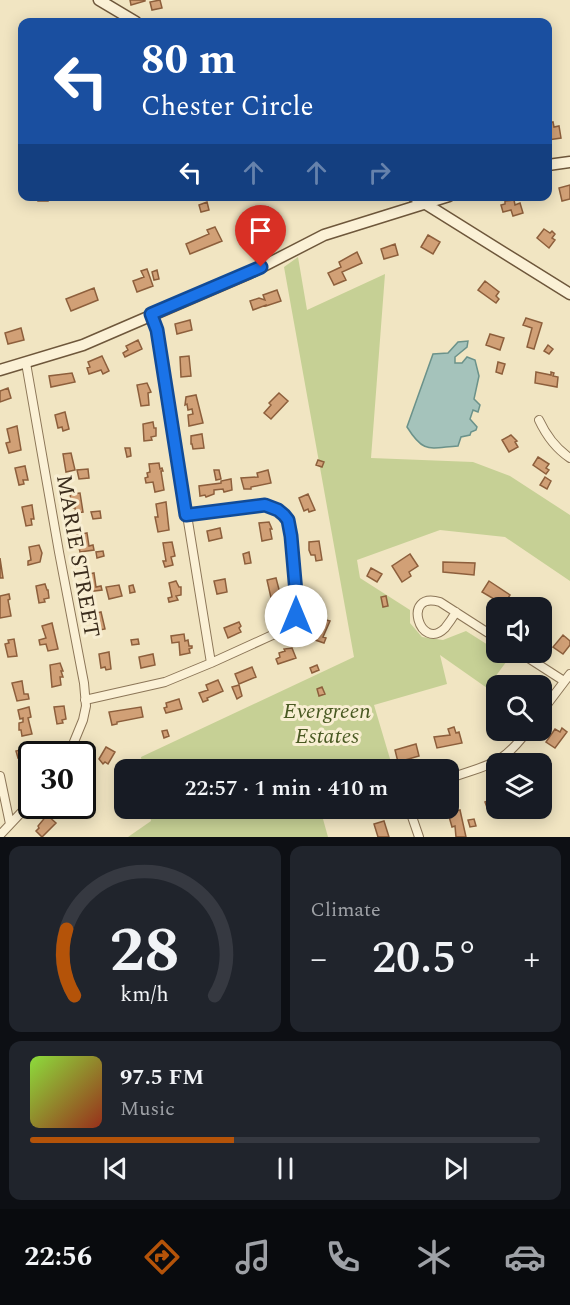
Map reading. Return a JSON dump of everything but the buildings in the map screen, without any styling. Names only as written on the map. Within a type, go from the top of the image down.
[{"type":"street","points":[[99,0],[129,18]]},
{"type":"street","points":[[552,164],[570,162]]},
{"type":"street","points":[[420,201],[570,294]]},
{"type":"street","points":[[0,370],[77,347],[250,273],[324,235],[436,201]]},
{"type":"street","points":[[151,314],[157,330],[211,663]]},
{"type":"street","name":"MARIE STREET","points":[[26,363],[84,683],[83,720],[74,741]]},
{"type":"street","points":[[539,420],[555,445],[570,458]]},
{"type":"street","points":[[85,700],[165,682],[279,632],[294,619],[297,604],[291,536],[288,520],[284,515],[265,505],[186,515]]},
{"type":"street","points":[[456,612],[444,629],[435,633],[424,630],[418,622],[418,611],[424,603],[440,602],[456,612],[486,632]]},
{"type":"street","points":[[536,663],[564,681]]},
{"type":"street","points":[[552,697],[570,674]]},
{"type":"street","points":[[459,774],[499,761],[510,753],[519,741]]},
{"type":"street","points":[[0,776],[10,824]]},
{"type":"street","points":[[0,835],[18,816]]},
{"type":"street","points":[[413,819],[420,837]]},
{"type":"green space","name":"Evergreen Estates","points":[[298,257],[307,310],[385,274],[371,458],[473,462],[510,476],[570,515],[570,581],[505,537],[440,530],[357,560],[360,578],[410,610],[410,623],[422,637],[443,640],[466,631],[486,644],[486,663],[505,663],[497,675],[486,675],[486,687],[440,655],[447,684],[374,705],[390,759],[141,759],[141,757],[354,657],[284,267]]},
{"type":"green space","name":"Evergreen Estates","points":[[151,819],[323,819],[328,837],[128,837]]},
{"type":"water","points":[[468,341],[467,347],[455,357],[455,363],[462,363],[467,357],[475,360],[479,376],[474,399],[480,405],[478,412],[473,410],[470,419],[477,427],[476,430],[470,435],[461,437],[458,446],[434,448],[423,445],[407,427],[433,354],[448,353],[458,342]]},
{"type":"route","points":[[261,267],[151,314],[157,330],[186,515],[265,505],[271,506],[284,515],[288,520],[291,536],[296,616]]}]
